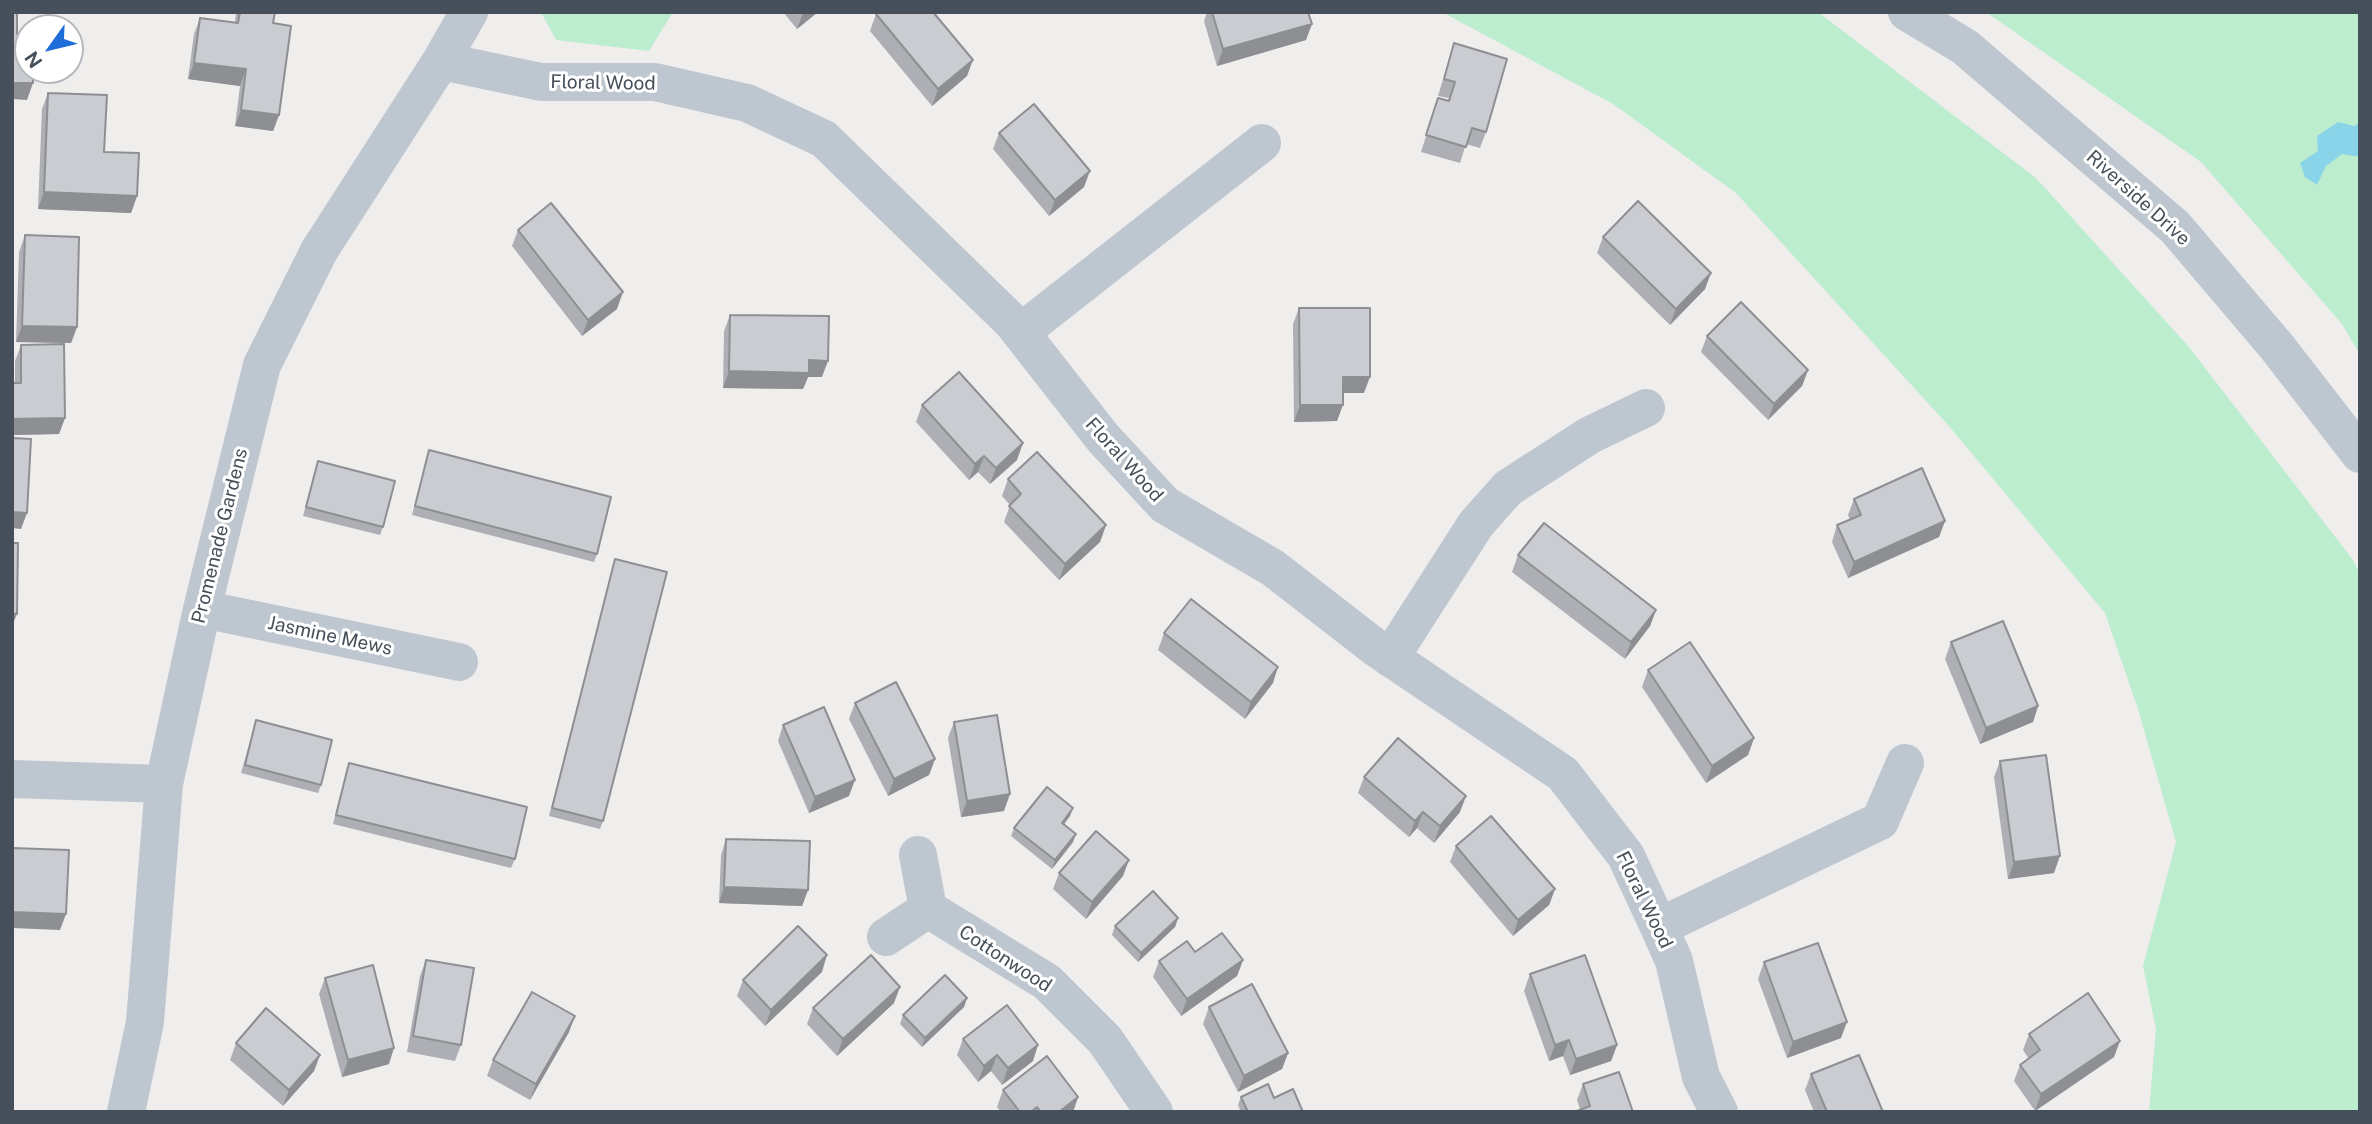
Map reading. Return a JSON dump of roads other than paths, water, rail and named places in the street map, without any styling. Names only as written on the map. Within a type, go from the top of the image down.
[{"type":"street","name":"Promenade Gardens","points":[[125,1112],[145,1022],[164,784],[202,609],[262,365],[319,251],[442,61],[469,12]]},
{"type":"street","name":"Riverside Drive","points":[[1907,12],[1965,47],[2175,227],[2277,347],[2360,454]]},
{"type":"street","name":"Floral Wood","points":[[442,61],[541,82],[655,82],[747,103],[824,139],[1021,332],[1102,438],[1165,505],[1273,568],[1390,658],[1563,774],[1626,856],[1659,927],[1674,961],[1701,1077],[1719,1112]]},
{"type":"street","points":[[1021,332],[1262,143]]},
{"type":"street","points":[[1390,658],[1476,524],[1508,488],[1590,435],[1646,408]]},
{"type":"street","name":"Jasmine Mews","points":[[202,609],[459,662]]},
{"type":"street","points":[[1659,927],[1880,821],[1905,764]]},
{"type":"street","points":[[12,779],[164,784]]},
{"type":"street","points":[[886,937],[928,909],[918,855]]},
{"type":"street","name":"Cottonwood","points":[[928,909],[1047,982],[1105,1040],[1154,1112]]},
{"type":"water","points":[[2338,122],[2354,126],[2360,123],[2360,157],[2342,154],[2326,166],[2317,185],[2305,177],[2300,163],[2318,151],[2317,136]]}]
